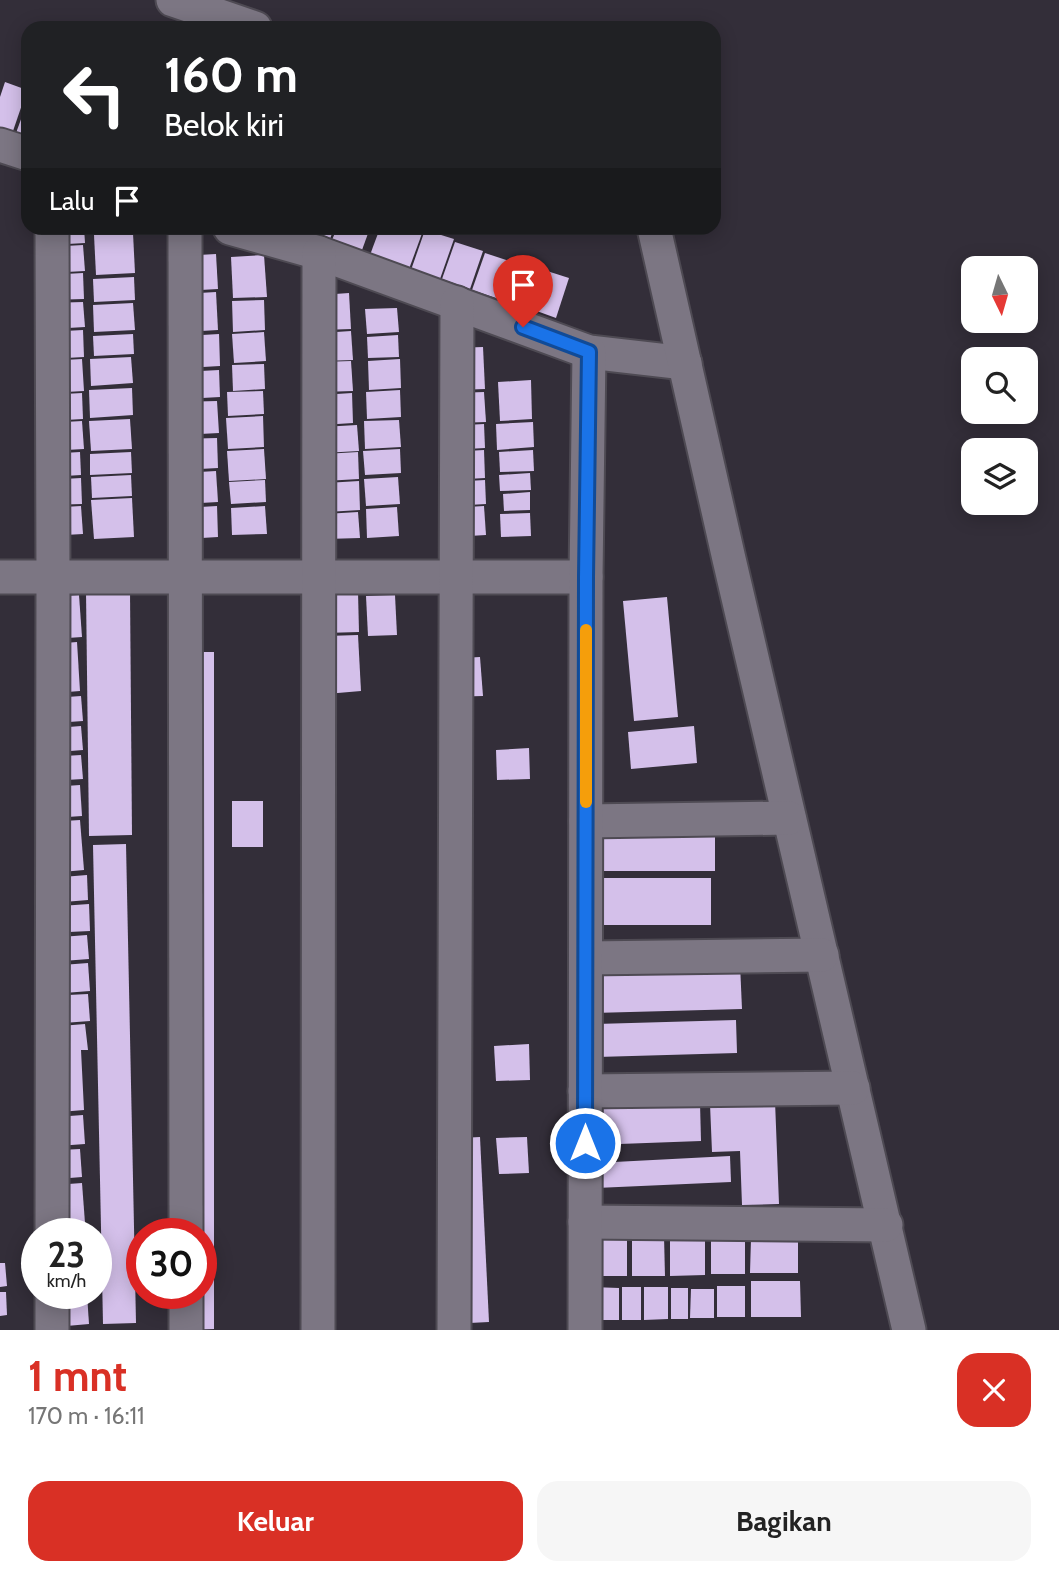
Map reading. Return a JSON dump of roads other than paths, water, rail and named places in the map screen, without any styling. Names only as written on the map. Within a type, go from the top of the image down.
[{"type":"street","points":[[173,0],[234,21]]},
{"type":"street","points":[[0,145],[21,152]]},
{"type":"street","points":[[52,235],[52,1218]]},
{"type":"street","points":[[185,235],[186,1218]]},
{"type":"street","points":[[255,235],[319,253],[589,352],[685,363]]},
{"type":"street","points":[[656,235],[909,1330]]},
{"type":"street","points":[[318,1330],[319,253]]},
{"type":"street","points":[[454,1330],[457,303]]},
{"type":"street","points":[[585,1330],[589,352]]},
{"type":"street","points":[[0,577],[586,577]]},
{"type":"street","points":[[586,821],[789,818]]},
{"type":"street","points":[[586,958],[822,955]]},
{"type":"street","points":[[585,1091],[853,1088]]},
{"type":"street","points":[[585,1223],[886,1225]]},
{"type":"street","points":[[52,1309],[52,1330]]},
{"type":"street","points":[[186,1309],[186,1330]]}]
